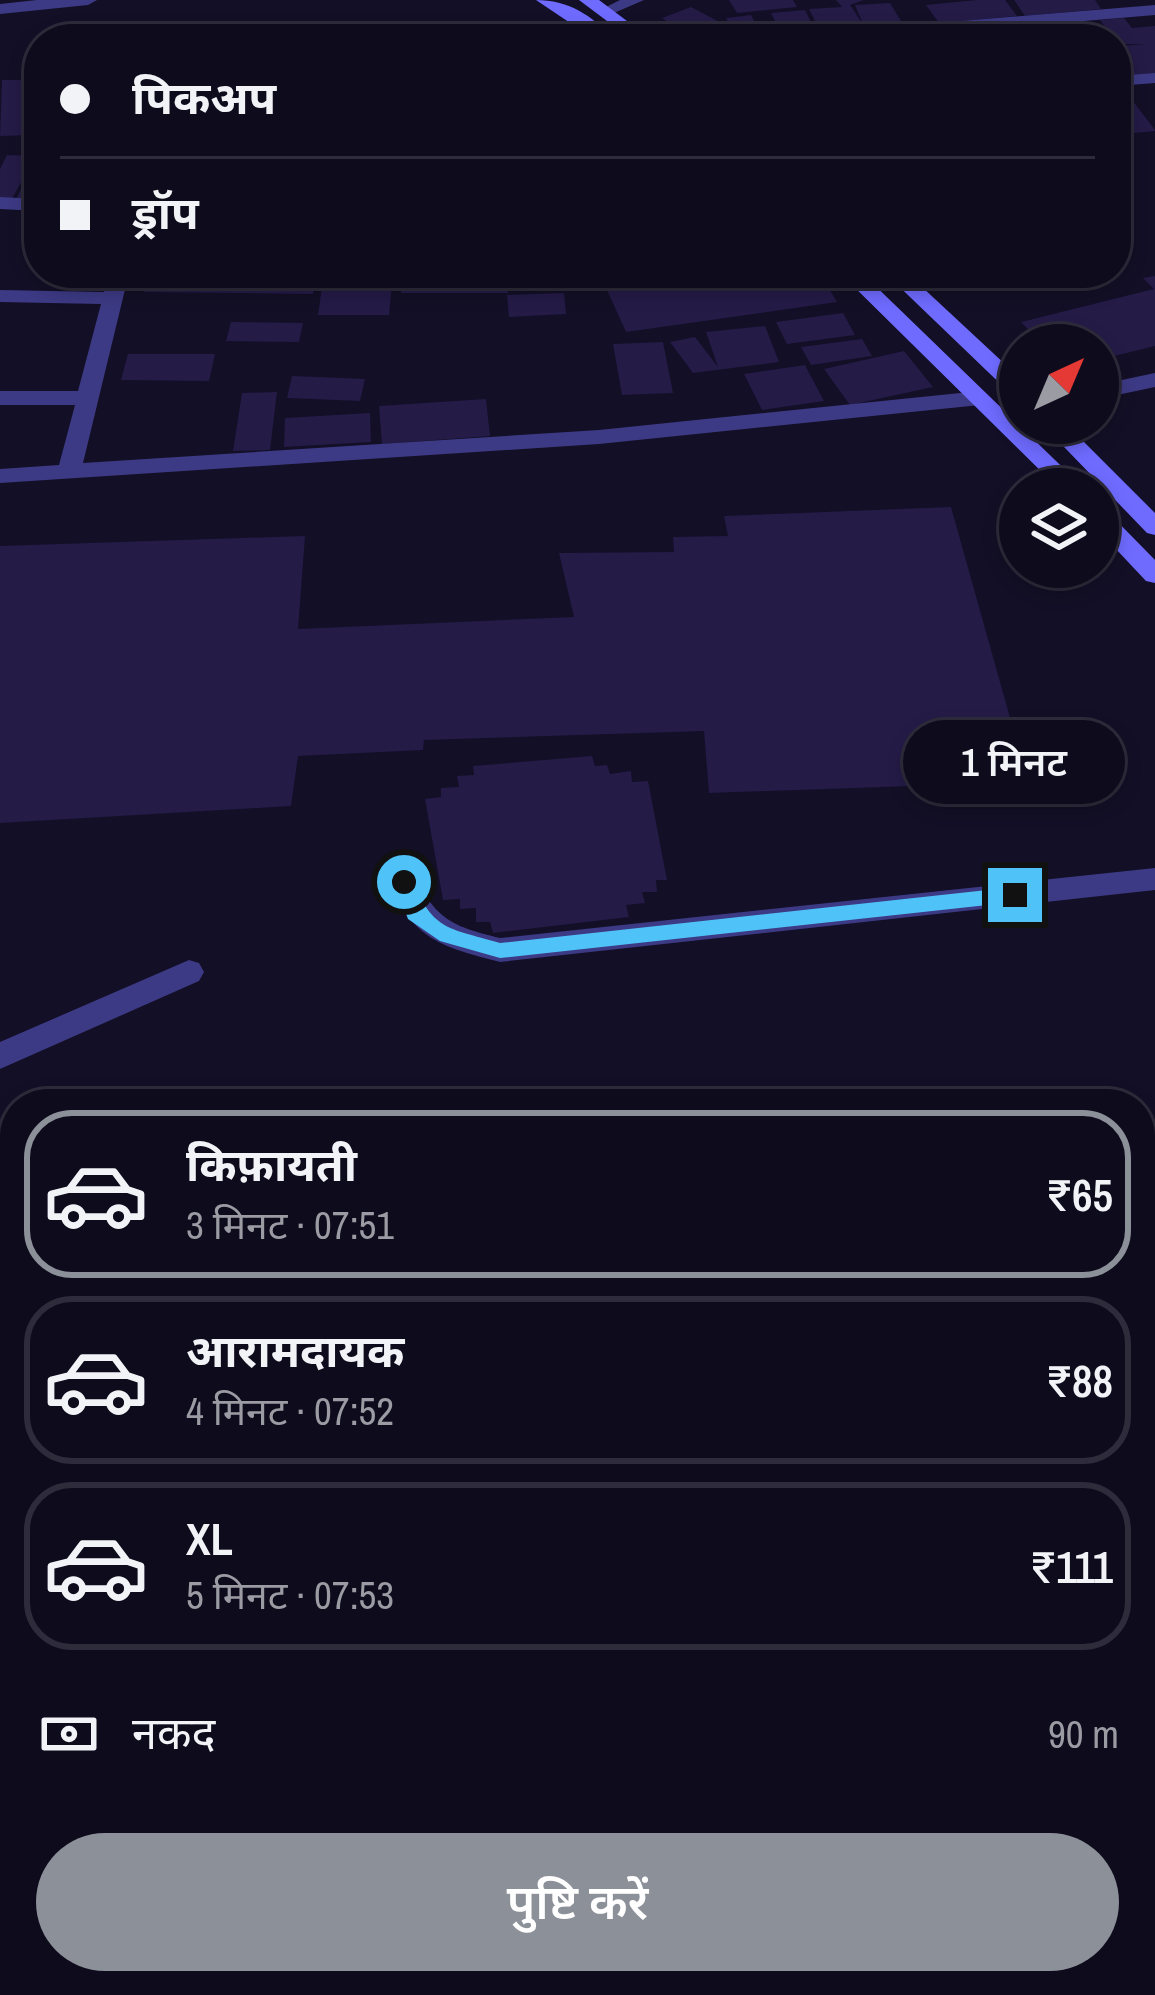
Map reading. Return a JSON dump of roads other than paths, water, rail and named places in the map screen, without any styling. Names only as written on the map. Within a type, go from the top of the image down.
[{"type":"main road","points":[[545,0],[589,24]]},
{"type":"main road","points":[[588,0],[623,24]]},
{"type":"main road","points":[[866,288],[1051,468]]},
{"type":"main road","points":[[911,288],[999,370]]},
{"type":"main road","points":[[1073,444],[1155,527]]},
{"type":"main road","points":[[1119,537],[1155,575]]},
{"type":"street","points":[[0,9],[88,0]]},
{"type":"street","points":[[607,11],[634,0]]},
{"type":"street","points":[[986,24],[1155,10]]},
{"type":"street","points":[[69,472],[114,288]]},
{"type":"street","points":[[0,296],[110,298]]},
{"type":"street","points":[[1119,388],[1155,380]]},
{"type":"street","points":[[1119,391],[1155,392]]},
{"type":"street","points":[[0,398],[87,398]]},
{"type":"street","points":[[0,476],[598,437],[980,398]]},
{"type":"street","points":[[404,882],[414,914],[447,935],[500,950],[1155,879]]},
{"type":"street","points":[[0,1056],[189,973]]}]
